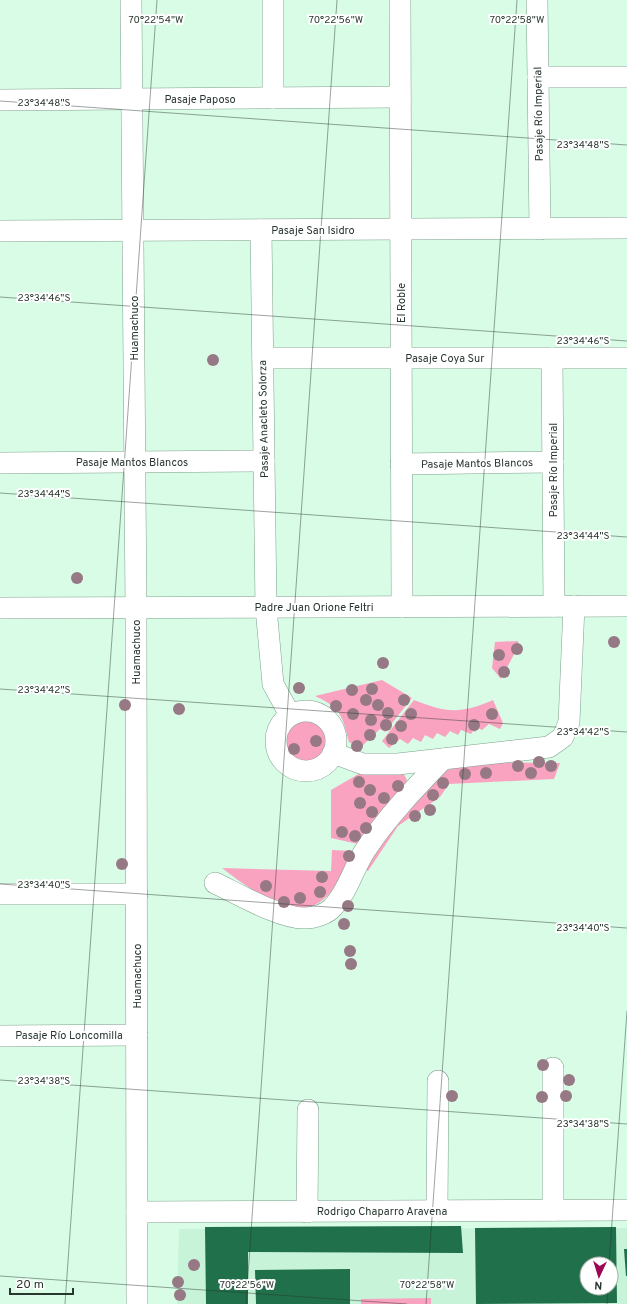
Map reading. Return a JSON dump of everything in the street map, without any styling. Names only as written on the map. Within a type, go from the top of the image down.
[{"type":"street","name":"Huamachuco","points":[[131,0],[136,608],[137,1304]]},
{"type":"street","points":[[273,0],[273,98]]},
{"type":"street","name":"El Roble","points":[[400,0],[402,607]]},
{"type":"street","name":"Pasaje Río Imperial","points":[[537,0],[540,229]]},
{"type":"street","points":[[538,77],[627,76]]},
{"type":"street","name":"Pasaje Paposo","points":[[0,100],[400,97]]},
{"type":"street","name":"Pasaje San Isidro","points":[[0,231],[627,228]]},
{"type":"street","name":"Pasaje Anacleto Solorza","points":[[261,230],[266,608],[273,684],[290,715]]},
{"type":"street","name":"Pasaje Coya Sur","points":[[262,358],[627,358]]},
{"type":"street","name":"Pasaje Río Imperial","points":[[552,358],[554,606]]},
{"type":"street","name":"Pasaje Mantos Blancos","points":[[0,463],[264,461]]},
{"type":"street","name":"Pasaje Mantos Blancos","points":[[401,464],[553,462]]},
{"type":"street","points":[[333,754],[363,764],[398,764],[549,747],[563,737],[569,722],[572,624],[574,606]]},
{"type":"street","name":"Padre Juan Orione Feltri","points":[[0,608],[627,606]]},
{"type":"street","points":[[309,711],[318,713],[327,719],[333,726],[336,736],[336,745],[333,754],[324,764],[312,770],[303,770],[286,762],[277,747],[277,738],[279,729],[290,715],[309,711]]},
{"type":"street","points":[[215,883],[288,915],[305,918],[318,916],[332,909],[345,891],[364,851],[385,822],[407,795],[443,759]]},
{"type":"street","points":[[0,894],[137,894]]},
{"type":"street","name":"Pasaje Río Loncomilla","points":[[0,1036],[137,1035]]},
{"type":"street","points":[[553,1068],[553,1210]]},
{"type":"street","points":[[437,1211],[438,1081]]},
{"type":"street","points":[[307,1212],[308,1110]]},
{"type":"street","name":"Rodrigo Chaparro Aravena","points":[[137,1212],[627,1210]]},
{"type":"shaded area","points":[[518,641],[519,645],[501,679],[492,668],[495,642]]},
{"type":"shaded area","points":[[382,680],[412,698],[385,732],[380,729],[360,748],[349,742],[339,713],[330,704],[315,696]]},
{"type":"shaded area","points":[[414,700],[435,707],[462,710],[482,705],[493,700],[503,723],[500,729],[489,724],[482,730],[478,728],[471,734],[461,730],[458,735],[450,731],[445,737],[437,733],[433,739],[425,735],[421,742],[413,738],[408,744],[400,739],[389,748],[382,741]]},
{"type":"shaded area","points":[[302,717],[310,717],[319,721],[325,727],[329,740],[325,753],[319,759],[310,763],[302,763],[293,759],[287,753],[283,744],[283,736],[287,727],[293,721]]},
{"type":"shaded area","points":[[467,762],[560,763],[554,779],[449,784],[440,797],[398,826],[368,871],[361,868],[434,776]]},
{"type":"shaded area","points":[[402,771],[407,780],[396,803],[358,844],[331,838],[331,790],[362,772]]},
{"type":"shaded area","points":[[332,850],[353,851],[336,886],[320,902],[309,907],[296,908],[282,905],[255,892],[222,868],[331,871]]},
{"type":"shaded area","points":[[627,1228],[627,1304],[177,1304],[179,1229]]},
{"type":"shaded area","points":[[431,1298],[431,1304],[361,1304],[361,1299]]},
{"type":"building","points":[[461,1226],[463,1253],[248,1252],[248,1304],[206,1304],[205,1227]]},
{"type":"building","points":[[616,1227],[616,1256],[579,1256],[579,1296],[617,1296],[617,1303],[476,1304],[475,1228]]},
{"type":"building","points":[[624,1249],[627,1249],[627,1276],[626,1276]]},
{"type":"building","points":[[350,1269],[350,1304],[256,1304],[255,1270]]}]
